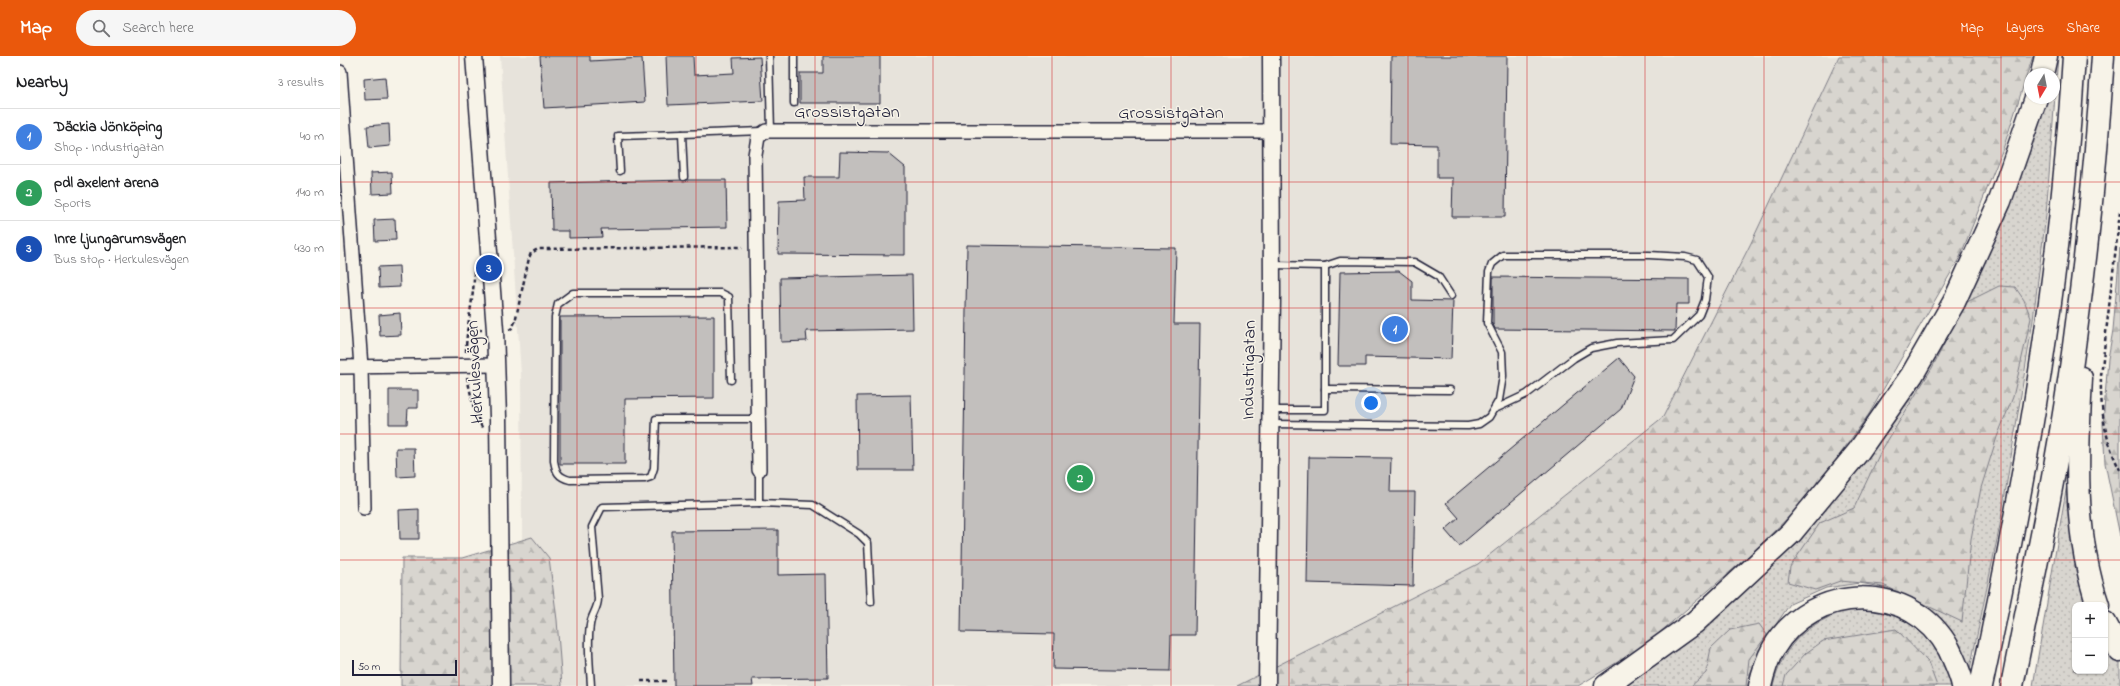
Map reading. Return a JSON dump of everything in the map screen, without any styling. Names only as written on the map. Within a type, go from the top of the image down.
[{"type":"highway","points":[[2043,68],[2046,56]]},
{"type":"highway","points":[[1981,686],[2004,579],[2045,343],[2065,174],[2074,56]]},
{"type":"highway","points":[[2012,686],[2052,482],[2074,347],[2089,218],[2103,56]]},
{"type":"highway","points":[[1606,686],[1695,622],[1791,532],[1858,452],[1912,375],[1954,302],[2000,201],[2034,104]]},
{"type":"highway","points":[[2089,218],[2078,473],[2080,523],[2088,576],[2097,602]]},
{"type":"highway","points":[[1760,686],[1764,670],[1774,648],[1789,629],[1807,614],[1831,602],[1859,598],[1884,600],[1905,606],[1924,619],[1941,636],[1953,658],[1963,686]]},
{"type":"highway","points":[[2108,629],[2120,652]]},
{"type":"street","name":"Herkulesvägen","points":[[474,56],[495,330],[501,686]]},
{"type":"street","name":"Industrigatan","points":[[1267,686],[1272,265],[1270,131],[1271,56]]},
{"type":"street","points":[[340,72],[361,368],[364,508]]},
{"type":"street","name":"Grossistgatan","points":[[768,131],[1270,131]]},
{"type":"street","points":[[759,470],[756,144],[758,137],[768,131]]},
{"type":"street","points":[[340,368],[496,365]]},
{"type":"lane","points":[[620,171],[618,136],[768,131],[769,56]]},
{"type":"lane","points":[[794,56],[794,103]]},
{"type":"lane","points":[[682,134],[684,177]]},
{"type":"lane","points":[[1269,417],[1468,426],[1479,424],[1495,409],[1527,394],[1574,358],[1591,348],[1617,343],[1673,340],[1692,323],[1706,300],[1708,277],[1703,268],[1696,260],[1663,256],[1503,255],[1492,264],[1489,272],[1487,324],[1502,352],[1503,376],[1495,409]]},
{"type":"lane","points":[[1272,265],[1325,266],[1340,261],[1414,262],[1438,276],[1451,296]]},
{"type":"lane","points":[[1269,417],[1325,410],[1325,266]]},
{"type":"lane","points":[[731,380],[729,297],[721,293],[573,293],[558,304],[555,317],[554,461],[557,473],[562,478],[570,480],[645,479],[651,477],[654,468],[656,419],[758,419]]},
{"type":"lane","points":[[1325,389],[1450,390]]},
{"type":"lane","points":[[759,470],[760,503]]},
{"type":"lane","points":[[591,686],[590,625],[593,613],[598,607],[592,527],[602,507],[760,503],[813,505],[859,534],[868,543],[871,602]]},
{"type":"path","points":[[2120,212],[2101,376],[2100,402],[2108,438],[2120,470]]},
{"type":"path","points":[[466,330],[510,330],[514,326],[529,258],[531,253],[538,249],[756,247]]},
{"type":"path","points":[[642,681],[666,681]]},
{"type":"shaded area","points":[[500,56],[1839,56],[1751,243],[1663,417],[1478,564],[1237,686],[523,686],[521,375]]},
{"type":"green space","points":[[1839,56],[2033,56],[2029,68],[2024,68],[2024,84],[2004,146],[1960,257],[1869,414],[1810,496],[1752,553],[1644,646],[1578,686],[1237,686],[1478,564],[1663,417],[1751,243]]},
{"type":"green space","points":[[2055,56],[2058,56],[2057,68],[2052,68]]},
{"type":"green space","points":[[2043,104],[2054,104],[2046,215],[2033,320],[2000,525],[1970,669],[1964,663],[1959,644],[1947,627],[1922,605],[1887,588],[1860,583],[1826,588],[1790,604],[1770,633],[1750,674],[1749,686],[1626,686],[1705,624],[1752,583],[1987,253],[2038,127]]},
{"type":"green space","points":[[2120,248],[2120,536],[2105,463],[2103,424],[2108,359],[2113,330]]},
{"type":"green space","points":[[1999,286],[2015,287],[2024,300],[2031,318],[2013,397],[1997,437],[1981,488],[1971,539],[1962,622],[1883,585],[1840,581],[1815,590],[1788,582],[1790,567],[1820,523],[1854,508],[1880,453],[1932,368],[1965,303]]},
{"type":"green space","points":[[2070,466],[2092,602],[2072,602],[2072,674],[2108,674],[2108,639],[2120,661],[2120,686],[2033,686]]},
{"type":"green space","points":[[532,537],[549,558],[557,620],[562,686],[401,686],[402,558],[462,558]]},
{"type":"green space","points":[[1850,609],[1874,609],[1887,611],[1899,615],[1920,628],[1932,640],[1942,654],[1951,686],[1773,686],[1784,657],[1800,636],[1822,621]]},
{"type":"green space","points":[[1759,624],[1767,635],[1749,659],[1746,686],[1691,686],[1706,673],[1711,648],[1730,630]]},
{"type":"green space","points":[[1896,629],[1928,662],[1937,686],[1783,686],[1786,675],[1806,653],[1823,641]]},
{"type":"building","points":[[540,56],[590,56],[590,61],[642,58],[645,102],[544,108]]},
{"type":"building","points":[[666,56],[693,56],[694,75],[734,73],[733,58],[760,57],[763,101],[668,105]]},
{"type":"building","points":[[823,56],[880,56],[880,103],[800,103],[800,73],[823,73]]},
{"type":"building","points":[[1391,56],[1507,56],[1505,217],[1452,217],[1453,178],[1437,178],[1437,145],[1390,144]]},
{"type":"building","points":[[385,77],[387,99],[365,100],[364,79]]},
{"type":"building","points":[[389,124],[390,146],[369,148],[367,126]]},
{"type":"building","points":[[840,152],[888,153],[905,167],[905,255],[778,254],[779,201],[805,200],[804,177],[839,177]]},
{"type":"building","points":[[392,172],[393,193],[372,194],[371,173]]},
{"type":"building","points":[[726,180],[727,227],[601,229],[602,237],[569,238],[569,231],[552,231],[551,183]]},
{"type":"building","points":[[395,219],[396,240],[375,241],[374,220]]},
{"type":"building","points":[[967,245],[1176,248],[1174,324],[1200,324],[1195,635],[1171,635],[1170,671],[1053,669],[1054,634],[961,632]]},
{"type":"building","points":[[399,266],[400,287],[379,288],[378,267]]},
{"type":"building","points":[[1399,271],[1412,281],[1412,300],[1453,301],[1451,359],[1365,357],[1365,366],[1338,366],[1340,272]]},
{"type":"building","points":[[912,275],[913,329],[806,331],[807,341],[781,342],[780,278]]},
{"type":"building","points":[[1493,277],[1689,279],[1689,304],[1676,304],[1675,331],[1495,329],[1493,324]]},
{"type":"building","points":[[400,313],[401,335],[380,336],[379,315]]},
{"type":"building","points":[[714,316],[714,398],[625,399],[625,464],[560,464],[560,317]]},
{"type":"building","points":[[1619,358],[1634,376],[1621,409],[1459,546],[1445,530],[1459,518],[1446,503]]},
{"type":"building","points":[[389,390],[418,390],[418,408],[408,408],[407,424],[389,424]]},
{"type":"building","points":[[911,395],[913,470],[858,470],[857,396]]},
{"type":"building","points":[[396,448],[414,448],[415,476],[397,477]]},
{"type":"building","points":[[1309,457],[1391,458],[1390,492],[1415,492],[1413,586],[1307,583]]},
{"type":"building","points":[[419,509],[419,539],[400,539],[399,510]]},
{"type":"building","points":[[778,530],[778,575],[826,574],[828,678],[752,679],[753,686],[674,686],[672,531]]},
{"type":"place","name":"Inre Ljungarumsvägen","points":[[489,268]]},
{"type":"place","name":"Däckia Jönköping","points":[[1395,329]]},
{"type":"place","name":"pdl axelent arena","points":[[1080,478]]}]
